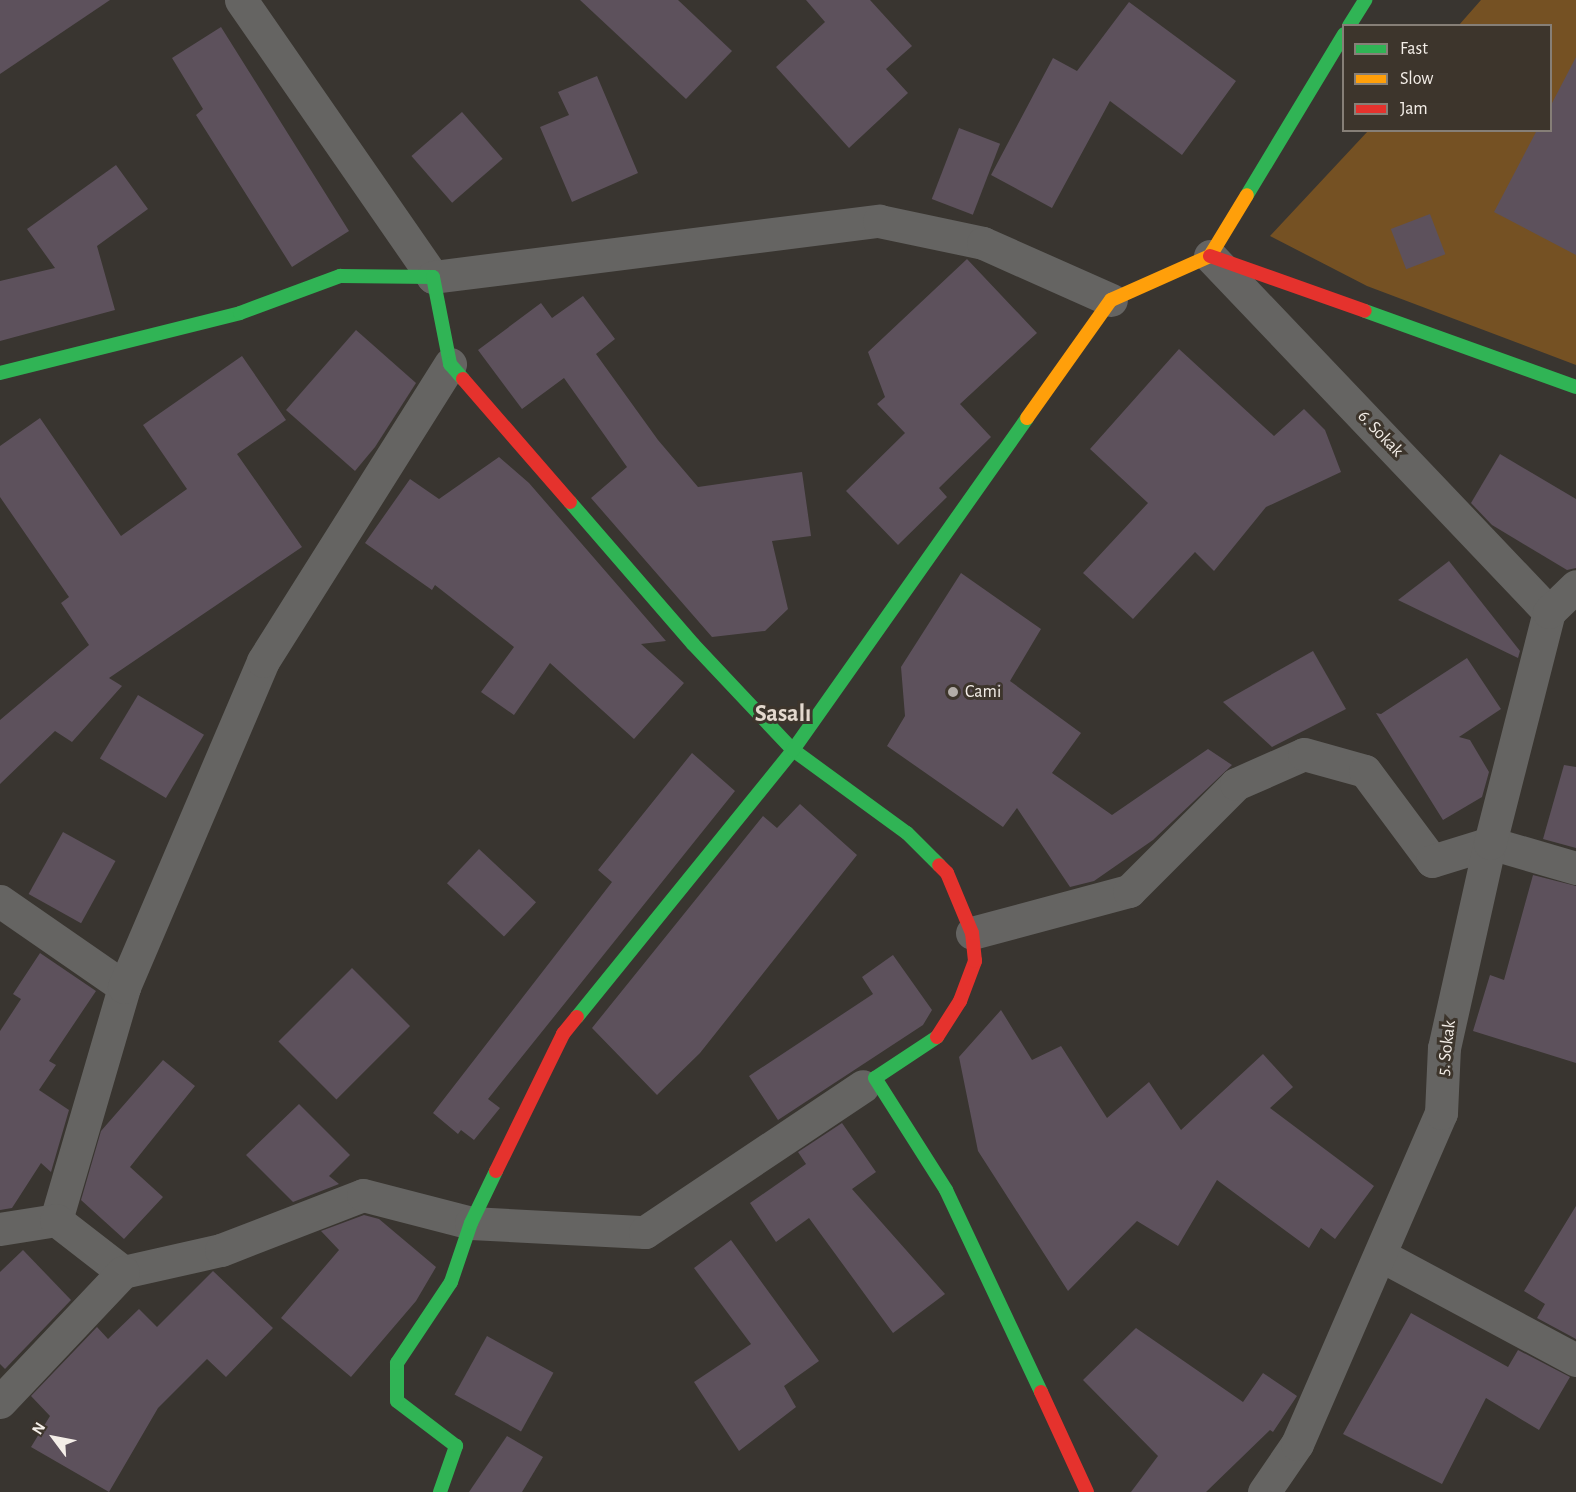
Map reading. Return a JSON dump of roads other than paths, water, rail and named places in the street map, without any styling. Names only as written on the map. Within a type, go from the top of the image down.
[{"type":"street","points":[[0,1402],[123,1272],[221,1250],[363,1195],[471,1223],[645,1232],[937,1038],[960,1001],[975,961],[972,933],[947,873],[907,833],[793,750],[693,644],[450,364],[433,277],[241,0]]},
{"type":"street","points":[[1350,24],[1365,0]]},
{"type":"street","points":[[440,1492],[456,1446],[397,1401],[397,1363],[451,1282],[471,1223],[563,1034],[793,750],[1111,300],[1210,256],[1342,37]]},
{"type":"street","points":[[0,373],[240,313],[340,276],[433,277],[879,221],[983,243],[1111,300]]},
{"type":"street","points":[[1210,256],[1576,387]]},
{"type":"street","name":"6. Sokak","points":[[1210,256],[1549,612]]},
{"type":"street","points":[[56,1220],[124,987],[263,661],[450,364]]},
{"type":"street","points":[[1549,612],[1576,586]]},
{"type":"street","name":"5. Sokak","points":[[1264,1492],[1298,1444],[1382,1257],[1403,1197],[1441,1113],[1444,1048],[1490,843],[1549,612]]},
{"type":"street","points":[[972,933],[1129,891],[1236,784],[1304,754],[1365,771],[1432,861],[1490,843],[1576,868]]},
{"type":"street","points":[[0,901],[124,987]]},
{"type":"street","points":[[869,1082],[899,1144]]},
{"type":"street","points":[[869,1082],[946,1190],[1087,1492]]},
{"type":"street","points":[[0,1229],[56,1220],[123,1272]]},
{"type":"street","points":[[1382,1257],[1576,1360]]},
{"type":"street","points":[[1041,1429],[1073,1492]]},
{"type":"place","name":"Cami","points":[[953,692]]},
{"type":"district","name":"Sasalı","points":[[783,715]]}]
